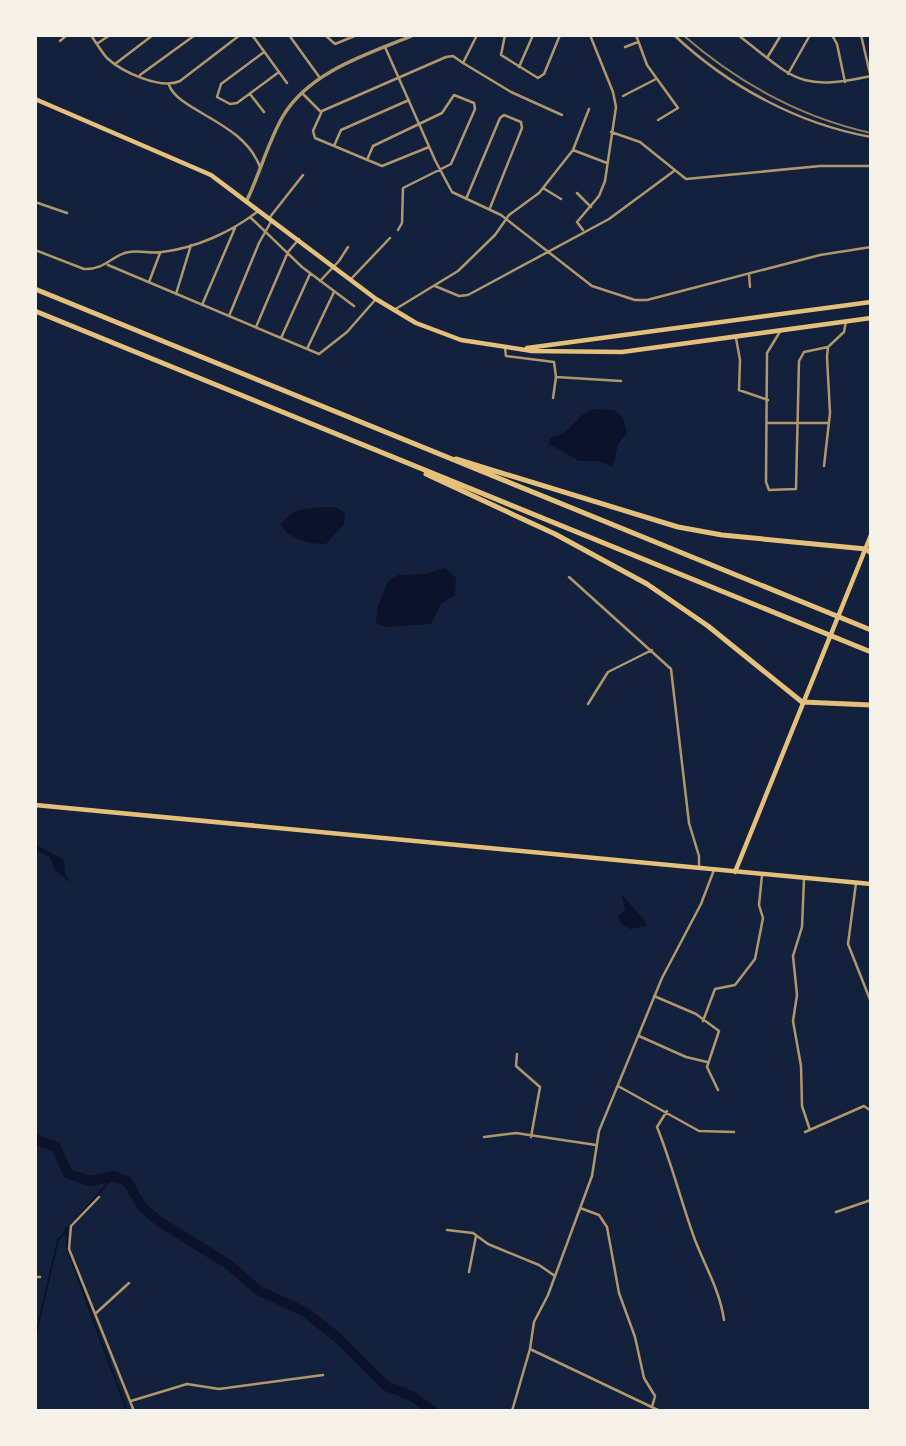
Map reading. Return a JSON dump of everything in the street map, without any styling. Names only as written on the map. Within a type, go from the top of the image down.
[{"type":"highway","points":[[35,289],[871,630]]},
{"type":"highway","points":[[35,311],[871,652]]},
{"type":"highway","points":[[446,457],[479,464],[626,513],[678,527],[722,535],[868,551]]},
{"type":"highway","points":[[412,465],[432,478],[586,549],[647,584],[698,618],[802,702],[871,705]]},
{"type":"main road","points":[[35,99],[189,163],[247,200],[376,299],[452,337],[505,348],[622,352],[871,318]]},
{"type":"main road","points":[[519,349],[871,302]]},
{"type":"main road","points":[[735,872],[802,702],[868,551],[871,536]]},
{"type":"main road","points":[[35,805],[871,884]]},
{"type":"street","points":[[60,41],[67,35]]},
{"type":"street","points":[[91,35],[115,64],[169,85],[187,102],[232,130],[250,149],[261,170]]},
{"type":"street","points":[[97,44],[110,35]]},
{"type":"street","points":[[115,64],[153,35]]},
{"type":"street","points":[[140,75],[195,35]]},
{"type":"street","points":[[169,85],[180,81],[240,35]]},
{"type":"street","points":[[252,35],[287,83]]},
{"type":"street","points":[[289,35],[320,78]]},
{"type":"street","points":[[325,35],[335,44],[355,35]]},
{"type":"street","points":[[247,200],[283,116],[302,93],[320,78],[414,35]]},
{"type":"street","points":[[463,63],[477,35]]},
{"type":"street","points":[[505,35],[501,55],[535,77],[542,77],[560,35]]},
{"type":"street","points":[[519,67],[533,35]]},
{"type":"street","points":[[584,231],[576,222],[591,206],[605,181],[615,97],[590,35]]},
{"type":"street","points":[[636,35],[646,62],[678,108],[658,120]]},
{"type":"street","points":[[674,35],[725,76],[772,103],[809,120],[871,137]]},
{"type":"street","points":[[738,35],[788,74],[816,84],[871,77],[861,35]]},
{"type":"street","points":[[747,42],[751,35]]},
{"type":"street","points":[[767,58],[781,35]]},
{"type":"street","points":[[788,74],[810,35]]},
{"type":"street","points":[[832,35],[837,44],[845,82]]},
{"type":"street","points":[[625,47],[639,41]]},
{"type":"street","points":[[385,47],[451,190],[490,208],[592,286],[635,300],[820,255],[871,247]]},
{"type":"street","points":[[264,52],[221,84],[216,95],[230,104],[279,72]]},
{"type":"street","points":[[429,147],[386,165],[367,160],[313,135],[321,112],[451,56],[511,92],[562,116]]},
{"type":"street","points":[[623,96],[656,79]]},
{"type":"street","points":[[250,93],[264,112]]},
{"type":"street","points":[[302,93],[321,112]]},
{"type":"street","points":[[367,160],[373,146],[445,111],[454,95],[474,103],[452,162],[408,184],[402,190],[402,223],[398,230]]},
{"type":"street","points":[[334,146],[341,130],[409,100]]},
{"type":"street","points":[[394,310],[458,271],[495,235],[506,219],[544,188],[573,149],[589,109]]},
{"type":"street","points":[[466,199],[500,118],[504,115],[516,118],[522,122],[522,128],[490,208]]},
{"type":"street","points":[[611,132],[640,142],[686,179],[820,166],[871,166]]},
{"type":"street","points":[[573,149],[607,163]]},
{"type":"street","points":[[434,286],[459,296],[468,295],[620,212],[674,171]]},
{"type":"street","points":[[229,316],[271,218],[303,175]]},
{"type":"street","points":[[544,188],[561,199]]},
{"type":"street","points":[[577,192],[591,206]]},
{"type":"street","points":[[35,202],[67,213]]},
{"type":"street","points":[[35,250],[85,269],[108,265],[127,252],[160,253],[191,245],[235,228],[260,210]]},
{"type":"street","points":[[250,217],[311,274],[354,306]]},
{"type":"street","points":[[202,305],[235,228]]},
{"type":"street","points":[[351,279],[390,238]]},
{"type":"street","points":[[256,327],[288,252],[299,239]]},
{"type":"street","points":[[176,294],[191,245]]},
{"type":"street","points":[[320,281],[348,247]]},
{"type":"street","points":[[149,282],[160,253]]},
{"type":"street","points":[[108,265],[322,353],[347,332],[376,299]]},
{"type":"street","points":[[281,338],[311,274]]},
{"type":"street","points":[[749,274],[750,287]]},
{"type":"street","points":[[307,349],[335,291]]},
{"type":"street","points":[[781,330],[767,353],[766,486],[777,491],[796,489],[800,358],[804,352],[828,347],[842,335],[846,321]]},
{"type":"street","points":[[736,337],[740,360],[739,390],[768,400]]},
{"type":"street","points":[[824,466],[828,423],[828,347]]},
{"type":"street","points":[[505,348],[506,356],[528,361],[552,360],[556,377],[553,398]]},
{"type":"street","points":[[556,377],[621,381]]},
{"type":"street","points":[[767,423],[828,423]]},
{"type":"street","points":[[569,577],[665,662],[674,678],[689,823],[699,856],[699,869]]},
{"type":"street","points":[[588,704],[608,672],[652,650]]},
{"type":"street","points":[[512,1411],[530,1349],[532,1327],[555,1276],[592,1176],[596,1146],[618,1086],[654,996],[701,904],[714,870]]},
{"type":"street","points":[[703,1021],[715,989],[735,985],[755,960],[763,918],[759,905],[762,875]]},
{"type":"street","points":[[804,879],[802,927],[793,956],[797,995],[793,1021],[801,1066],[802,1106],[810,1130]]},
{"type":"street","points":[[856,883],[848,944],[871,1002]]},
{"type":"street","points":[[654,996],[719,1031],[707,1062],[718,1090]]},
{"type":"street","points":[[638,1036],[686,1058],[707,1062]]},
{"type":"street","points":[[517,1054],[516,1066],[540,1087],[531,1137]]},
{"type":"street","points":[[618,1086],[699,1131],[734,1132]]},
{"type":"street","points":[[805,1132],[864,1106],[871,1111]]},
{"type":"street","points":[[667,1111],[657,1127],[682,1194],[695,1240],[720,1296],[724,1320]]},
{"type":"street","points":[[484,1137],[510,1133],[596,1146]]},
{"type":"street","points":[[99,1197],[71,1226],[68,1242],[134,1411]]},
{"type":"street","points":[[836,1212],[871,1200]]},
{"type":"street","points":[[580,1208],[599,1215],[607,1227],[618,1293],[635,1337],[643,1378],[655,1396],[652,1407]]},
{"type":"street","points":[[447,1230],[473,1233],[502,1251],[539,1265],[555,1276]]},
{"type":"street","points":[[469,1272],[477,1236]]},
{"type":"street","points":[[35,1277],[40,1277]]},
{"type":"street","points":[[94,1314],[129,1283]]},
{"type":"street","points":[[530,1349],[660,1411]]},
{"type":"street","points":[[129,1402],[187,1384],[219,1389],[323,1375]]},
{"type":"water","points":[[594,409],[614,410],[623,418],[627,433],[618,444],[613,467],[598,461],[579,461],[549,444],[550,438],[564,432]]},
{"type":"water","points":[[336,507],[345,513],[344,524],[326,544],[307,542],[294,537],[281,525],[298,511]]},
{"type":"water","points":[[445,568],[456,578],[455,595],[441,604],[431,624],[386,627],[376,623],[378,606],[388,581],[398,575],[424,574]]},
{"type":"water","points":[[35,844],[64,860],[65,874],[72,884],[55,870],[50,857],[35,850]]},
{"type":"water","points":[[621,894],[646,922],[646,926],[630,929],[621,924],[618,915],[625,910]]},
{"type":"waterway","points":[[35,1139],[56,1147],[68,1174],[90,1181],[114,1176],[127,1181],[142,1207],[160,1222],[228,1264],[258,1290],[305,1312],[338,1338],[386,1386],[412,1396],[433,1411]]},
{"type":"waterway","points":[[35,1338],[58,1240],[114,1176]]},
{"type":"waterway","points":[[66,1228],[68,1251],[127,1411]]},
{"type":"railway","points":[[683,35],[726,68],[771,96],[819,118],[871,133]]}]
